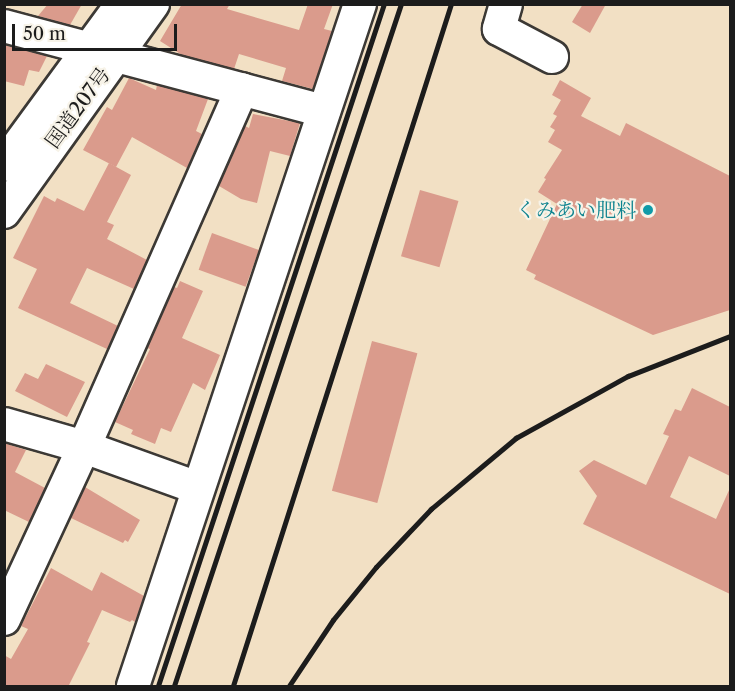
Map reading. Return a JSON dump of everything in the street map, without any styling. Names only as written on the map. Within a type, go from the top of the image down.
[{"type":"street","points":[[4,165],[104,52],[122,4]]},
{"type":"street","name":"国道207号","points":[[4,212],[104,52],[153,4]]},
{"type":"street","points":[[133,687],[360,4]]},
{"type":"street","points":[[507,4],[499,29],[552,57]]},
{"type":"street","points":[[4,26],[324,111]]},
{"type":"street","points":[[4,619],[84,447],[242,89]]},
{"type":"street","points":[[4,424],[84,447],[198,488]]},
{"type":"building","points":[[48,4],[82,4],[70,25],[38,16]]},
{"type":"building","points":[[182,4],[230,4],[227,9],[299,30],[308,4],[333,4],[324,29],[332,31],[313,89],[282,81],[286,68],[239,54],[234,69],[182,55],[160,41]]},
{"type":"building","points":[[583,4],[606,4],[590,33],[572,22]]},
{"type":"building","points":[[4,45],[47,56],[39,72],[29,70],[24,86],[4,81]]},
{"type":"building","points":[[129,78],[156,90],[157,85],[208,99],[196,131],[202,134],[187,168],[132,137],[116,167],[83,150],[107,107],[112,110]]},
{"type":"building","name":"くみあい肥料","points":[[560,80],[591,98],[581,116],[620,136],[626,123],[730,176],[730,310],[653,335],[534,279],[536,275],[526,270],[557,204],[538,192],[562,150],[548,142],[555,130],[550,127],[557,116],[553,114],[561,100],[552,95]]},
{"type":"building","points":[[253,114],[300,123],[290,156],[270,151],[257,203],[241,199],[219,186],[245,126],[249,128]]},
{"type":"building","points":[[109,163],[131,175],[107,222],[114,225],[107,239],[147,260],[134,289],[87,268],[70,303],[118,326],[107,349],[18,308],[37,269],[13,258],[44,196],[55,202],[57,198],[84,211]]},
{"type":"building","points":[[420,190],[458,201],[439,267],[401,256]]},
{"type":"building","points":[[212,233],[259,250],[246,287],[199,270]]},
{"type":"building","points":[[180,281],[203,291],[182,338],[220,355],[205,390],[193,383],[171,432],[161,428],[155,444],[131,434],[133,430],[115,422],[150,349],[147,348],[174,287],[177,288]]},
{"type":"building","points":[[372,341],[417,353],[377,503],[332,491]]},
{"type":"building","points":[[46,364],[85,382],[67,417],[15,391],[25,373],[38,379]]},
{"type":"building","points":[[692,388],[730,407],[730,476],[689,456],[670,497],[716,519],[730,488],[730,594],[583,524],[597,496],[579,471],[594,460],[646,485],[669,436],[663,434],[675,409],[681,411]]},
{"type":"building","points":[[4,443],[26,450],[15,472],[45,488],[29,522],[4,510]]},
{"type":"building","points":[[85,487],[140,520],[128,542],[125,540],[123,543],[71,518]]},
{"type":"building","points":[[51,568],[92,591],[101,572],[144,596],[135,622],[102,610],[87,642],[90,643],[68,687],[4,687],[4,655],[11,659],[28,629],[21,626]]},
{"type":"railway","points":[[158,686],[384,4]]},
{"type":"railway","points":[[174,686],[401,4]]},
{"type":"railway","points":[[233,686],[451,4]]},
{"type":"railway","points":[[289,686],[333,620],[376,567],[431,509],[516,438],[628,376],[730,336]]},
{"type":"place","name":"くみあい肥料","points":[[648,210]]}]
